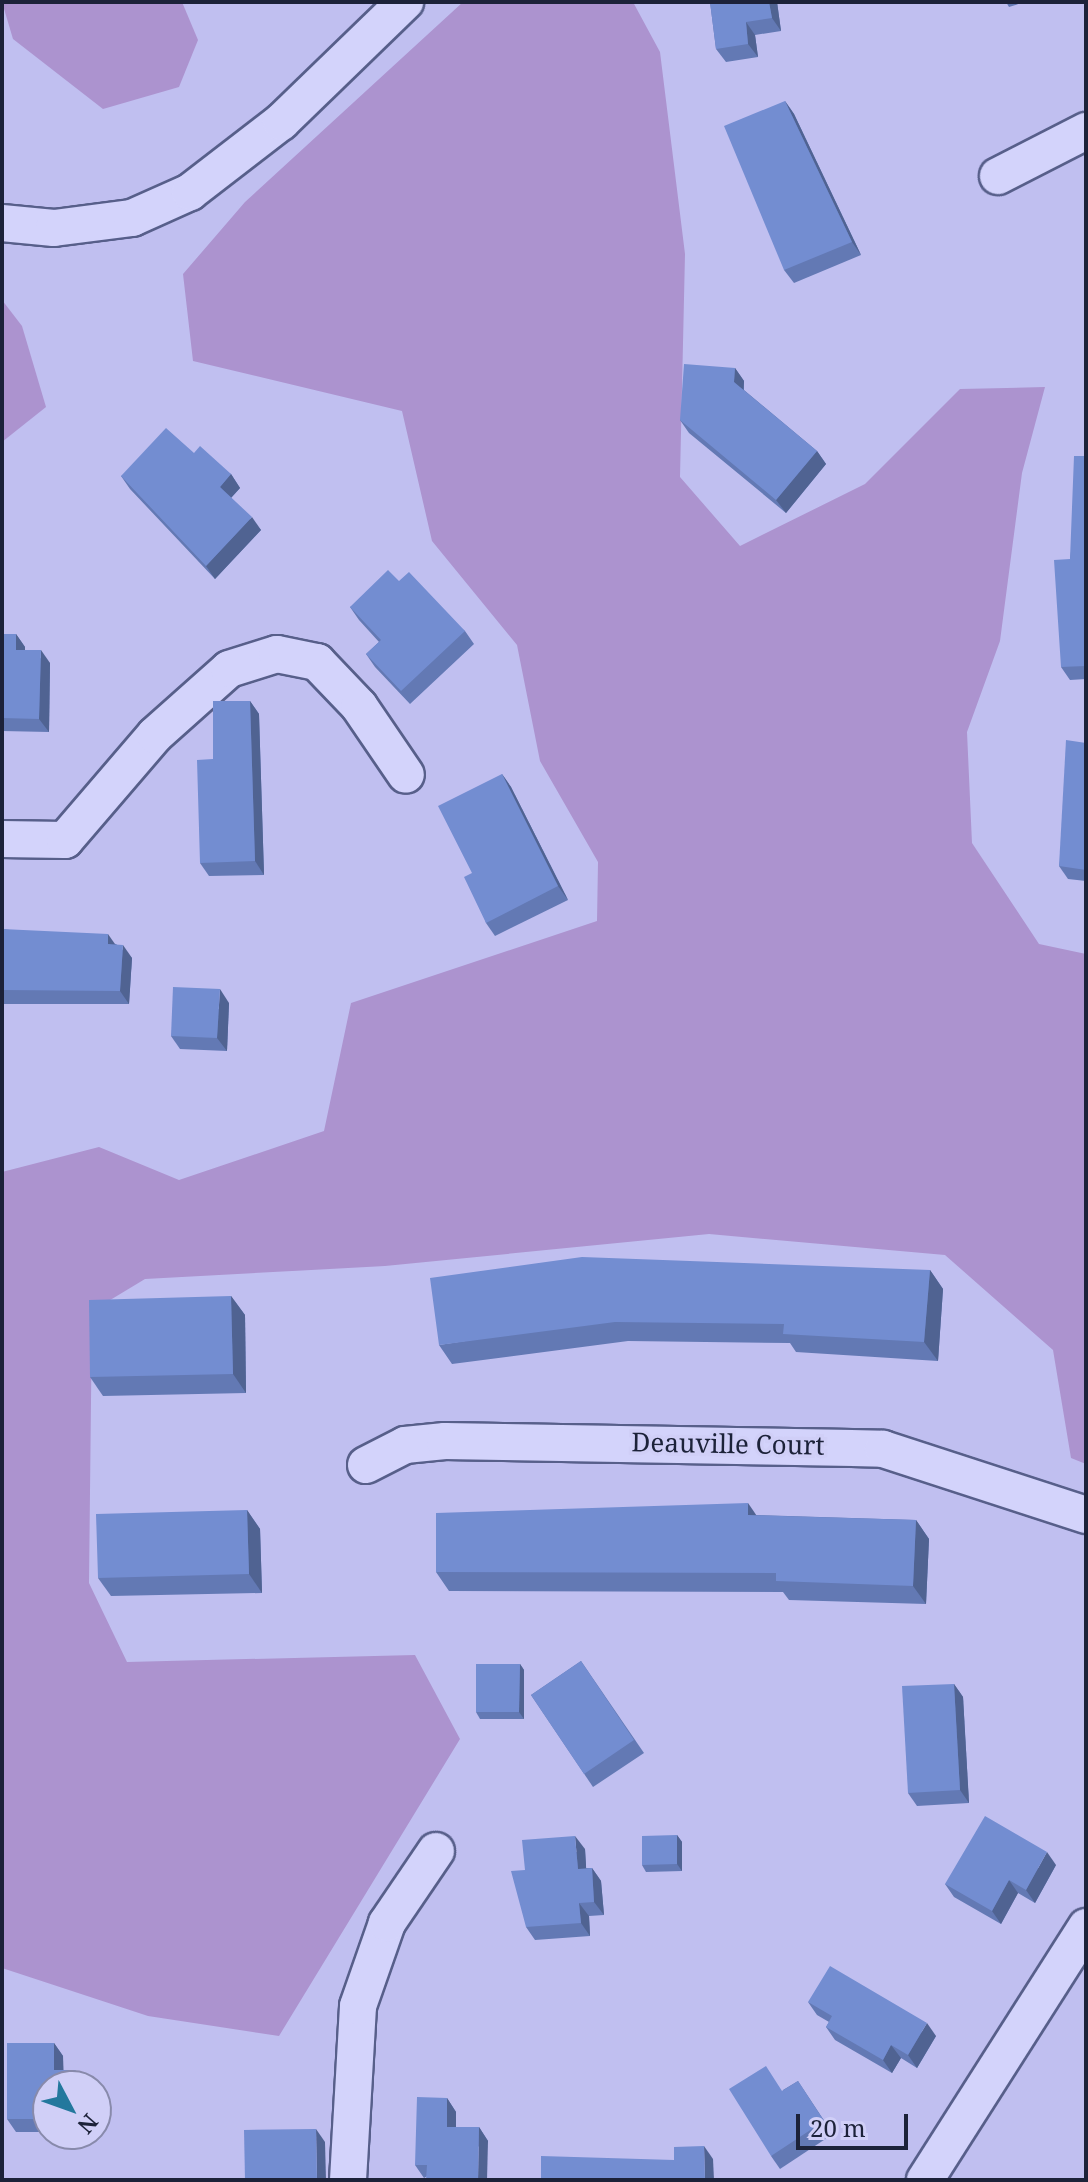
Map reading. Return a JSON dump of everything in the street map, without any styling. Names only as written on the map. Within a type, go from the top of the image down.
[{"type":"street","points":[[2,223],[54,228],[132,218],[190,192],[281,122],[405,2]]},
{"type":"street","points":[[998,176],[1086,131]]},
{"type":"street","points":[[2,839],[65,840],[155,735],[229,669],[277,654],[317,662],[359,706],[406,775]]},
{"type":"street","name":"Deauville Court","points":[[366,1465],[405,1445],[445,1441],[883,1449],[1086,1515]]},
{"type":"street","points":[[348,2180],[358,2006],[387,1923],[436,1851]]},
{"type":"street","points":[[925,2180],[1086,1927]]},
{"type":"shaded area","points":[[2,2],[182,2],[198,40],[179,87],[103,109],[13,39]]},
{"type":"shaded area","points":[[463,2],[633,2],[660,52],[685,254],[680,477],[740,546],[865,484],[960,389],[1045,387],[1022,473],[1000,641],[967,732],[972,843],[1039,944],[1086,954],[1086,1464],[1071,1458],[1053,1350],[945,1255],[709,1234],[385,1266],[145,1279],[92,1311],[89,1583],[127,1662],[415,1655],[460,1739],[279,2036],[148,2016],[2,1968],[2,1172],[99,1147],[179,1180],[324,1131],[351,1003],[597,921],[598,862],[540,761],[517,645],[432,541],[402,411],[193,361],[183,274],[245,202]]},
{"type":"shaded area","points":[[2,300],[22,326],[46,407],[2,442]]},
{"type":"building","points":[[710,2],[769,2],[772,18],[746,22],[748,44],[716,49]]},
{"type":"building","points":[[785,101],[852,242],[784,270],[724,126]]},
{"type":"building","points":[[684,364],[735,368],[734,382],[817,451],[776,500],[680,420]]},
{"type":"building","points":[[1086,404],[1086,666],[1061,667],[1054,560],[1070,559],[1074,456],[1084,456]]},
{"type":"building","points":[[166,428],[194,453],[200,446],[231,474],[220,487],[252,517],[206,566],[121,476]]},
{"type":"building","points":[[388,570],[399,581],[409,572],[465,631],[401,691],[366,654],[381,640],[350,607]]},
{"type":"building","points":[[2,634],[16,634],[16,650],[41,650],[39,719],[2,718]]},
{"type":"building","points":[[213,701],[250,701],[255,861],[200,863],[197,760],[213,759]]},
{"type":"building","points":[[1066,740],[1086,743],[1086,870],[1059,866]]},
{"type":"building","points":[[502,774],[558,886],[486,923],[464,877],[472,873],[438,806]]},
{"type":"building","points":[[2,929],[108,934],[108,944],[123,945],[120,991],[2,990]]},
{"type":"building","points":[[173,987],[220,989],[217,1038],[171,1036]]},
{"type":"building","points":[[582,1257],[930,1270],[924,1342],[783,1334],[784,1324],[615,1322],[439,1345],[430,1278]]},
{"type":"building","points":[[231,1296],[233,1374],[90,1377],[89,1300]]},
{"type":"building","points":[[748,1503],[748,1515],[916,1520],[913,1586],[776,1581],[776,1573],[436,1572],[436,1513]]},
{"type":"building","points":[[247,1510],[249,1574],[98,1578],[96,1514]]},
{"type":"building","points":[[581,1661],[634,1740],[584,1774],[531,1695]]},
{"type":"building","points":[[476,1664],[520,1664],[519,1712],[476,1712]]},
{"type":"building","points":[[954,1684],[960,1790],[908,1793],[902,1686]]},
{"type":"building","points":[[985,1816],[1047,1852],[1026,1890],[1009,1880],[992,1911],[945,1884]]},
{"type":"building","points":[[677,1835],[677,1864],[642,1865],[642,1836]]},
{"type":"building","points":[[575,1836],[578,1869],[592,1868],[594,1902],[579,1903],[581,1923],[526,1927],[511,1871],[525,1870],[522,1840]]},
{"type":"building","points":[[830,1966],[927,2023],[908,2055],[891,2045],[883,2060],[826,2027],[832,2016],[808,2002]]},
{"type":"building","points":[[7,2043],[54,2043],[54,2070],[32,2070],[32,2119],[7,2119]]},
{"type":"building","points":[[766,2066],[782,2091],[798,2081],[824,2121],[771,2156],[729,2089]]},
{"type":"building","points":[[417,2097],[447,2098],[447,2127],[479,2127],[478,2180],[426,2180],[427,2165],[415,2165]]},
{"type":"building","points":[[316,2129],[317,2180],[245,2180],[244,2130]]},
{"type":"building","points":[[704,2146],[705,2180],[541,2180],[541,2156],[674,2160],[674,2147]]}]
